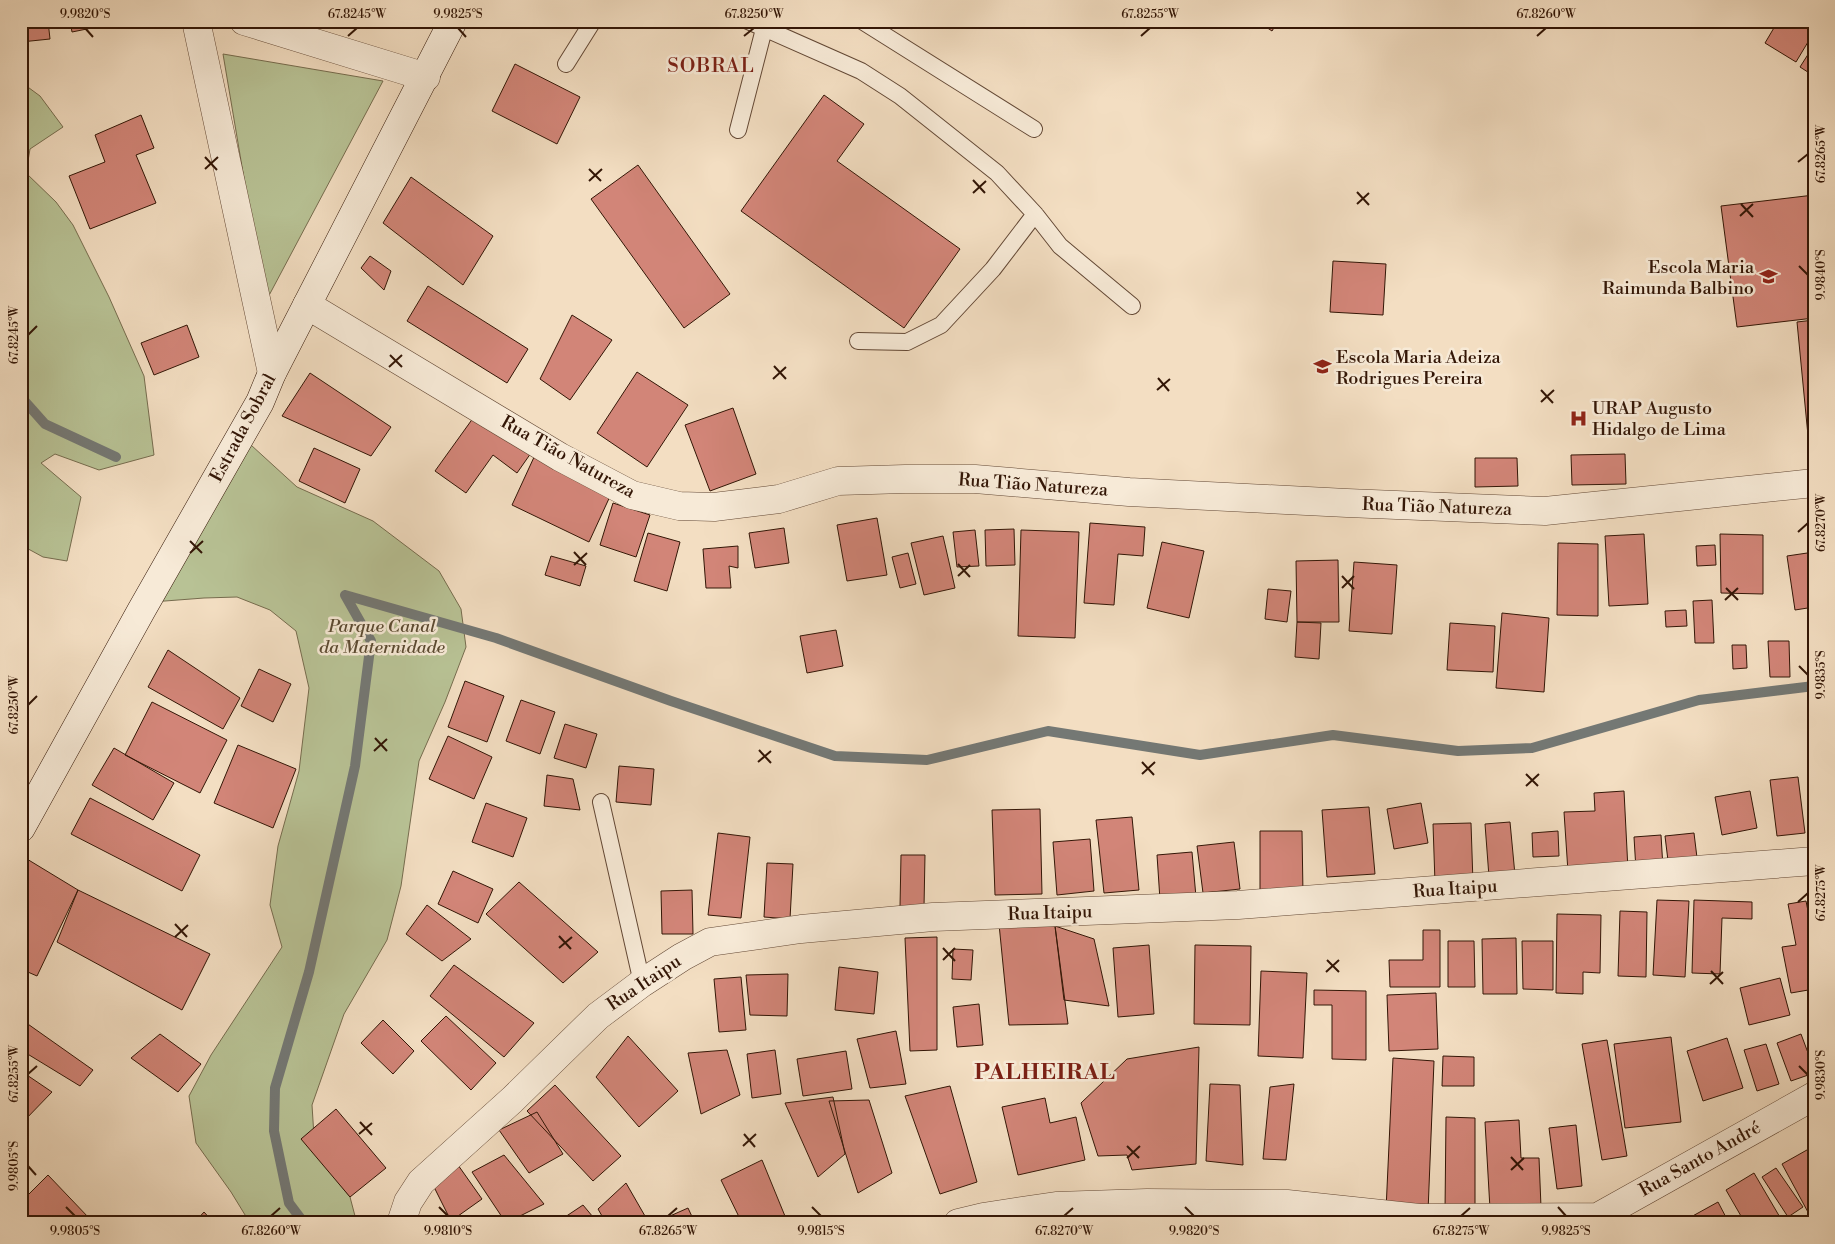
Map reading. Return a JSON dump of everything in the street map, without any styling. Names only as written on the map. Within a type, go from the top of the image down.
[{"type":"street","points":[[196,21],[272,373]]},
{"type":"street","points":[[244,21],[426,76]]},
{"type":"street","name":"Estrada Sobral","points":[[21,828],[141,611],[260,402],[272,373],[453,21]]},
{"type":"street","name":"Rua Tião Natureza","points":[[307,304],[560,457],[632,496],[679,506],[714,507],[779,499],[838,481],[974,479],[1138,492],[1347,504],[1545,511],[1814,483]]},
{"type":"street","name":"Rua Itaipu","points":[[401,1223],[408,1202],[421,1182],[512,1100],[598,1016],[642,982],[710,942],[801,929],[933,917],[1248,905],[1814,861]]},
{"type":"street","name":"Rua Santo André","points":[[958,1223],[983,1217],[1056,1206],[1148,1203],[1287,1204],[1419,1218],[1591,1220],[1814,1096]]},
{"type":"lane","points":[[566,64],[593,21]]},
{"type":"lane","points":[[748,21],[861,71],[900,96],[997,174],[1035,214],[1060,246],[1132,306]]},
{"type":"lane","points":[[862,21],[1034,128]]},
{"type":"lane","points":[[738,130],[764,29]]},
{"type":"lane","points":[[858,341],[907,342],[941,325],[993,269],[1035,214]]},
{"type":"lane","points":[[601,802],[642,982]]},
{"type":"green space","points":[[223,54],[383,81],[265,303]]},
{"type":"green space","points":[[21,82],[40,96],[63,127],[30,149],[26,173],[56,202],[73,225],[109,297],[144,376],[154,455],[99,470],[55,454],[41,463],[81,497],[67,561],[43,557],[21,545]]},
{"type":"green space","name":"Parque Canal da Maternidade","points":[[240,435],[297,487],[373,521],[439,571],[461,609],[466,647],[445,702],[419,761],[401,886],[387,940],[344,1014],[312,1105],[315,1152],[350,1197],[359,1223],[250,1223],[231,1192],[196,1143],[189,1096],[211,1055],[282,947],[270,905],[278,846],[299,771],[309,688],[296,631],[270,610],[237,597],[152,602]]},
{"type":"building","points":[[21,21],[48,21],[50,39],[21,42]]},
{"type":"building","points":[[70,21],[126,21],[72,32]]},
{"type":"building","points":[[1257,21],[1278,21],[1272,31]]},
{"type":"building","points":[[1778,21],[1804,21],[1814,27],[1814,32],[1796,62],[1765,43]]},
{"type":"building","points":[[1814,45],[1814,76],[1800,67]]},
{"type":"building","points":[[515,64],[580,97],[557,144],[492,111]]},
{"type":"building","points":[[824,95],[864,124],[837,161],[960,249],[904,328],[741,211]]},
{"type":"building","points":[[141,115],[154,148],[136,155],[156,203],[90,229],[69,176],[105,162],[95,135]]},
{"type":"building","points":[[638,165],[730,294],[684,328],[591,199]]},
{"type":"building","points":[[411,177],[493,236],[463,285],[383,223]]},
{"type":"building","points":[[1814,195],[1814,318],[1737,327],[1721,206]]},
{"type":"building","points":[[370,256],[391,271],[384,290],[361,268]]},
{"type":"building","points":[[1333,261],[1386,264],[1383,315],[1330,312]]},
{"type":"building","points":[[428,286],[528,349],[507,383],[407,321]]},
{"type":"building","points":[[572,315],[612,340],[570,400],[540,379]]},
{"type":"building","points":[[1814,320],[1814,446],[1809,446],[1797,322]]},
{"type":"building","points":[[187,325],[199,357],[154,375],[141,343]]},
{"type":"building","points":[[637,372],[688,405],[647,467],[597,433]]},
{"type":"building","points":[[310,373],[391,427],[371,456],[282,416]]},
{"type":"building","points":[[733,408],[756,474],[710,491],[685,425]]},
{"type":"building","points":[[476,414],[531,453],[517,473],[493,455],[466,493],[435,471]]},
{"type":"building","points":[[314,448],[360,469],[345,503],[299,481]]},
{"type":"building","points":[[1625,454],[1626,484],[1572,485],[1571,455]]},
{"type":"building","points":[[535,455],[612,492],[589,542],[512,505]]},
{"type":"building","points":[[1475,458],[1517,458],[1518,486],[1475,487]]},
{"type":"building","points":[[613,503],[650,515],[636,557],[600,545]]},
{"type":"building","points":[[877,518],[887,575],[847,581],[837,525]]},
{"type":"building","points":[[1090,523],[1145,527],[1143,556],[1118,554],[1114,605],[1084,603]]},
{"type":"building","points":[[784,528],[789,563],[755,568],[749,533]]},
{"type":"building","points":[[1014,529],[1015,565],[986,566],[985,530]]},
{"type":"building","points":[[975,530],[979,566],[957,567],[953,532]]},
{"type":"building","points":[[1021,530],[1079,532],[1075,638],[1018,636]]},
{"type":"building","points":[[648,533],[680,542],[667,591],[634,581]]},
{"type":"building","points":[[1644,534],[1648,604],[1609,606],[1605,536]]},
{"type":"building","points":[[1720,534],[1763,535],[1763,594],[1721,593]]},
{"type":"building","points":[[943,536],[955,588],[924,595],[911,543]]},
{"type":"building","points":[[1162,542],[1204,551],[1189,618],[1147,608]]},
{"type":"building","points":[[1558,543],[1598,544],[1598,616],[1557,615]]},
{"type":"building","points":[[1715,545],[1716,565],[1697,566],[1696,546]]},
{"type":"building","points":[[738,546],[738,568],[729,566],[731,588],[706,588],[703,549]]},
{"type":"building","points":[[1814,552],[1814,607],[1795,610],[1787,556]]},
{"type":"building","points":[[908,553],[916,584],[900,588],[892,557]]},
{"type":"building","points":[[551,556],[586,566],[580,586],[545,575]]},
{"type":"building","points":[[1338,560],[1339,622],[1297,622],[1296,561]]},
{"type":"building","points":[[1354,562],[1397,565],[1392,634],[1349,631]]},
{"type":"building","points":[[1268,589],[1291,591],[1287,622],[1265,619]]},
{"type":"building","points":[[1712,600],[1714,643],[1695,643],[1693,601]]},
{"type":"building","points":[[1686,610],[1687,626],[1666,627],[1665,611]]},
{"type":"building","points":[[1502,613],[1549,618],[1544,692],[1496,688]]},
{"type":"building","points":[[1814,621],[1814,646],[1812,646],[1808,622]]},
{"type":"building","points":[[1297,622],[1321,623],[1319,659],[1295,657]]},
{"type":"building","points":[[1450,623],[1495,626],[1493,672],[1447,670]]},
{"type":"building","points":[[836,630],[843,666],[807,673],[800,636]]},
{"type":"building","points":[[1768,641],[1789,641],[1790,677],[1770,677]]},
{"type":"building","points":[[1732,645],[1746,645],[1747,668],[1733,669]]},
{"type":"building","points":[[168,650],[240,698],[223,729],[148,687]]},
{"type":"building","points":[[259,669],[291,684],[273,722],[241,706]]},
{"type":"building","points":[[465,681],[504,696],[487,742],[448,727]]},
{"type":"building","points":[[521,700],[555,712],[540,754],[506,741]]},
{"type":"building","points":[[152,702],[227,740],[200,793],[125,755]]},
{"type":"building","points":[[565,724],[597,734],[586,768],[554,758]]},
{"type":"building","points":[[448,736],[492,757],[474,799],[429,779]]},
{"type":"building","points":[[238,745],[296,769],[273,828],[214,803]]},
{"type":"building","points":[[114,748],[174,783],[153,820],[92,785]]},
{"type":"building","points":[[619,766],[654,769],[651,805],[616,802]]},
{"type":"building","points":[[547,775],[573,779],[580,810],[544,806]]},
{"type":"building","points":[[1798,777],[1805,833],[1777,836],[1770,780]]},
{"type":"building","points":[[1808,788],[1814,788],[1814,831],[1810,831]]},
{"type":"building","points":[[1624,791],[1628,870],[1568,872],[1564,812],[1595,811],[1594,793]]},
{"type":"building","points":[[1750,791],[1757,828],[1722,835],[1715,797]]},
{"type":"building","points":[[90,798],[200,855],[182,891],[71,834]]},
{"type":"building","points":[[486,803],[527,818],[513,857],[472,842]]},
{"type":"building","points":[[1421,803],[1428,843],[1394,849],[1387,809]]},
{"type":"building","points":[[1369,807],[1375,874],[1327,877],[1322,810]]},
{"type":"building","points":[[1040,809],[1042,894],[995,895],[992,810]]},
{"type":"building","points":[[1132,817],[1139,890],[1104,893],[1096,820]]},
{"type":"building","points":[[1510,822],[1515,875],[1489,877],[1485,824]]},
{"type":"building","points":[[1471,823],[1473,883],[1435,883],[1433,824]]},
{"type":"building","points":[[1260,831],[1302,831],[1303,895],[1260,895]]},
{"type":"building","points":[[1558,831],[1559,856],[1533,857],[1532,833]]},
{"type":"building","points":[[718,833],[750,837],[741,918],[708,915]]},
{"type":"building","points":[[1694,833],[1698,866],[1669,869],[1665,836]]},
{"type":"building","points":[[1661,835],[1663,868],[1636,870],[1634,837]]},
{"type":"building","points":[[1090,839],[1094,891],[1057,895],[1053,842]]},
{"type":"building","points":[[1234,842],[1240,889],[1203,893],[1197,846]]},
{"type":"building","points":[[1192,852],[1196,897],[1160,900],[1157,855]]},
{"type":"building","points":[[901,855],[925,855],[924,907],[900,907]]},
{"type":"building","points":[[22,856],[78,890],[37,976],[21,969]]},
{"type":"building","points":[[767,863],[793,864],[790,919],[764,917]]},
{"type":"building","points":[[453,871],[493,889],[478,923],[438,904]]},
{"type":"building","points":[[519,882],[598,952],[563,983],[486,914]]},
{"type":"building","points":[[78,890],[210,954],[182,1010],[57,942]]},
{"type":"building","points":[[692,890],[693,934],[662,934],[661,891]]},
{"type":"building","points":[[1657,900],[1689,901],[1685,977],[1653,975]]},
{"type":"building","points":[[1694,900],[1752,902],[1752,919],[1722,918],[1720,974],[1692,973]]},
{"type":"building","points":[[1806,901],[1814,941],[1814,989],[1791,993],[1782,947],[1796,945],[1788,904]]},
{"type":"building","points":[[427,905],[471,939],[442,961],[406,934]]},
{"type":"building","points":[[1620,911],[1647,912],[1646,977],[1618,976]]},
{"type":"building","points":[[1557,914],[1601,915],[1600,973],[1583,972],[1583,994],[1556,993]]},
{"type":"building","points":[[999,924],[1055,926],[1068,1024],[1009,1025]]},
{"type":"building","points":[[1055,926],[1094,939],[1109,1006],[1064,1000]]},
{"type":"building","points":[[1423,930],[1440,930],[1440,987],[1390,987],[1389,960],[1423,960]]},
{"type":"building","points":[[937,937],[937,1050],[910,1051],[905,938]]},
{"type":"building","points":[[1516,938],[1517,994],[1483,994],[1482,939]]},
{"type":"building","points":[[1448,941],[1474,941],[1475,987],[1448,987]]},
{"type":"building","points":[[1522,941],[1553,941],[1553,990],[1523,989]]},
{"type":"building","points":[[1149,945],[1154,1014],[1118,1017],[1113,948]]},
{"type":"building","points":[[1195,945],[1251,946],[1250,1025],[1194,1024]]},
{"type":"building","points":[[953,949],[973,950],[971,980],[952,979]]},
{"type":"building","points":[[454,965],[534,1023],[504,1057],[430,996]]},
{"type":"building","points":[[839,967],[878,972],[874,1014],[835,1010]]},
{"type":"building","points":[[1261,971],[1307,973],[1303,1058],[1258,1056]]},
{"type":"building","points":[[788,974],[787,1016],[750,1015],[746,975]]},
{"type":"building","points":[[741,977],[746,1030],[719,1032],[714,979]]},
{"type":"building","points":[[1780,978],[1790,1015],[1749,1025],[1740,988]]},
{"type":"building","points":[[1314,990],[1366,991],[1366,1060],[1332,1059],[1332,1005],[1314,1005]]},
{"type":"building","points":[[1436,993],[1438,1049],[1389,1051],[1387,995]]},
{"type":"building","points":[[979,1004],[983,1045],[957,1047],[953,1007]]},
{"type":"building","points":[[446,1016],[496,1063],[471,1090],[421,1041]]},
{"type":"building","points":[[383,1020],[414,1051],[393,1074],[361,1043]]},
{"type":"building","points":[[25,1022],[93,1070],[80,1086],[21,1050],[21,1028]]},
{"type":"building","points":[[896,1031],[906,1084],[870,1088],[857,1039]]},
{"type":"building","points":[[160,1034],[201,1064],[178,1092],[131,1058]]},
{"type":"building","points":[[1801,1034],[1814,1073],[1791,1081],[1777,1043]]},
{"type":"building","points":[[628,1036],[678,1091],[639,1127],[596,1077]]},
{"type":"building","points":[[1671,1037],[1681,1122],[1625,1128],[1614,1044]]},
{"type":"building","points":[[1727,1038],[1743,1088],[1703,1101],[1687,1051]]},
{"type":"building","points":[[1607,1040],[1627,1156],[1602,1160],[1582,1044]]},
{"type":"building","points":[[1766,1044],[1779,1084],[1757,1091],[1744,1050]]},
{"type":"building","points":[[1199,1047],[1196,1164],[1132,1170],[1127,1155],[1098,1156],[1081,1103],[1127,1059]]},
{"type":"building","points":[[727,1050],[740,1095],[701,1114],[688,1053]]},
{"type":"building","points":[[775,1050],[781,1094],[752,1098],[747,1054]]},
{"type":"building","points":[[846,1051],[852,1089],[803,1096],[797,1059]]},
{"type":"building","points":[[1443,1056],[1474,1057],[1474,1086],[1442,1086]]},
{"type":"building","points":[[1393,1058],[1434,1061],[1428,1212],[1386,1210]]},
{"type":"building","points":[[21,1071],[52,1092],[23,1122],[21,1120]]},
{"type":"building","points":[[1210,1084],[1240,1085],[1243,1165],[1206,1161]]},
{"type":"building","points":[[1294,1084],[1286,1160],[1263,1159],[1270,1087]]},
{"type":"building","points":[[555,1085],[621,1156],[593,1181],[527,1111]]},
{"type":"building","points":[[950,1086],[977,1182],[940,1194],[905,1096]]},
{"type":"building","points":[[833,1097],[845,1154],[818,1177],[785,1103]]},
{"type":"building","points":[[1045,1098],[1050,1123],[1076,1117],[1085,1160],[1018,1175],[1002,1107]]},
{"type":"building","points":[[869,1100],[892,1173],[858,1193],[829,1101]]},
{"type":"building","points":[[336,1109],[386,1168],[350,1197],[301,1139]]},
{"type":"building","points":[[537,1112],[563,1154],[529,1173],[499,1130]]},
{"type":"building","points":[[1446,1117],[1475,1118],[1475,1211],[1445,1211]]},
{"type":"building","points":[[1519,1120],[1521,1158],[1539,1158],[1541,1207],[1490,1209],[1485,1122]]},
{"type":"building","points":[[1576,1125],[1582,1186],[1557,1189],[1549,1128]]},
{"type":"building","points":[[1814,1146],[1814,1211],[1809,1214],[1782,1164]]},
{"type":"building","points":[[504,1155],[544,1204],[506,1223],[472,1172]]},
{"type":"building","points":[[762,1160],[787,1221],[782,1223],[742,1223],[721,1180]]},
{"type":"building","points":[[458,1165],[482,1199],[451,1221],[433,1185]]},
{"type":"building","points":[[1776,1168],[1803,1207],[1788,1217],[1762,1177]]},
{"type":"building","points":[[1754,1173],[1781,1219],[1775,1223],[1745,1223],[1726,1190]]},
{"type":"building","points":[[48,1175],[89,1218],[84,1223],[21,1223],[21,1202]]},
{"type":"building","points":[[626,1183],[649,1223],[606,1223],[598,1209]]},
{"type":"building","points":[[1718,1202],[1729,1223],[1691,1223],[1689,1218]]},
{"type":"building","points":[[583,1205],[598,1223],[556,1223]]},
{"type":"building","points":[[688,1208],[695,1223],[662,1223],[661,1220]]},
{"type":"building","points":[[204,1212],[214,1223],[194,1223]]},
{"type":"building","points":[[1172,1214],[1173,1223],[1091,1223]]},
{"type":"building","points":[[1210,1215],[1211,1223],[1194,1223]]},
{"type":"building","points":[[1274,1216],[1291,1223],[1274,1223]]},
{"type":"waterway","points":[[21,397],[45,424],[116,457]]},
{"type":"waterway","points":[[345,595],[496,638],[671,701],[835,756],[927,760],[1048,731],[1200,755],[1333,735],[1458,751],[1532,748],[1699,700],[1814,686]]},
{"type":"waterway","points":[[304,1223],[289,1203],[274,1131],[275,1088],[309,972],[355,766],[371,641],[345,595]]},
{"type":"place","name":"Escola Maria Raimunda Balbino","points":[[1768,277]]},
{"type":"place","name":"Escola Maria Adeiza Rodrigues Pereira","points":[[1322,367]]},
{"type":"place","name":"URAP Augusto Hidalgo de Lima","points":[[1578,418]]},
{"type":"district","name":"SOBRAL","points":[[711,66]]},
{"type":"district","name":"PALHEIRAL","points":[[1045,1072]]}]
